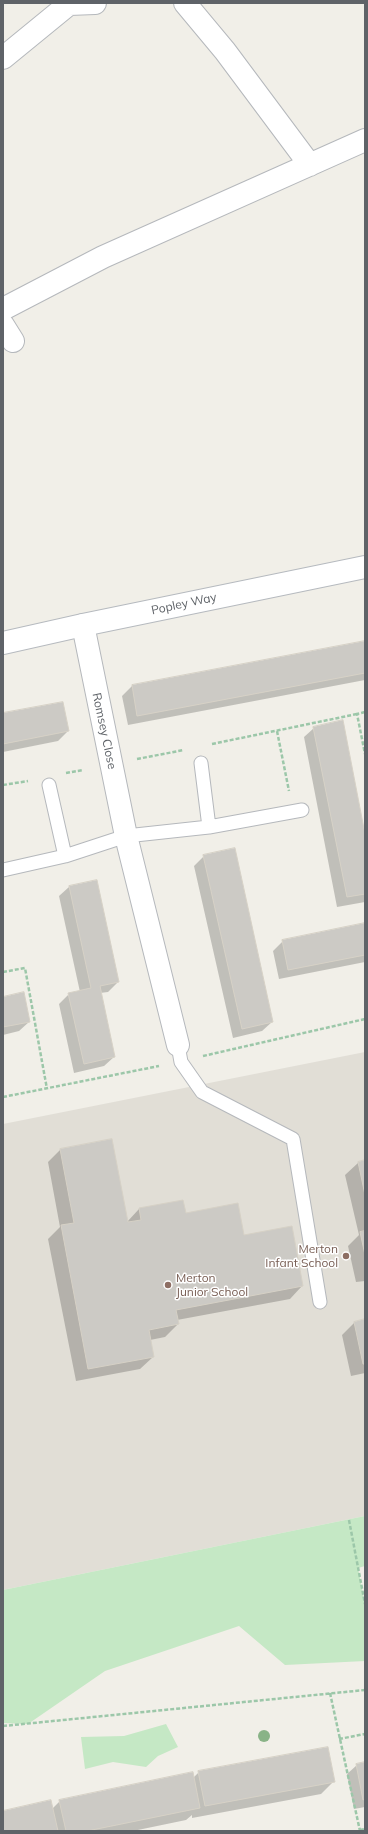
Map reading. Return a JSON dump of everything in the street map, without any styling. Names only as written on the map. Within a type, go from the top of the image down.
[{"type":"street","points":[[3,58],[69,4],[95,3]]},
{"type":"street","points":[[185,3],[225,51],[310,165]]},
{"type":"street","points":[[3,309],[103,256],[365,140]]},
{"type":"street","name":"Popley Way","points":[[3,643],[365,567]]},
{"type":"street","name":"Romsey Close","points":[[83,625],[126,836],[180,1053]]},
{"type":"lane","points":[[201,763],[209,827]]},
{"type":"lane","points":[[49,785],[65,856]]},
{"type":"lane","points":[[3,870],[65,856],[126,836],[209,827],[298,811]]},
{"type":"lane","points":[[180,1053],[202,1092],[293,1139],[320,1302]]},
{"type":"path","points":[[207,745],[365,712]]},
{"type":"path","points":[[357,714],[365,754]]},
{"type":"path","points":[[277,731],[298,811]]},
{"type":"path","points":[[137,759],[191,748]]},
{"type":"path","points":[[3,972],[25,968],[47,1088]]},
{"type":"path","points":[[3,1097],[47,1088],[180,1053],[365,1019]]},
{"type":"path","points":[[349,1520],[365,1604]]},
{"type":"path","points":[[3,1726],[365,1690]]},
{"type":"path","points":[[330,1693],[360,1830],[365,1829]]},
{"type":"path","points":[[339,1739],[365,1734]]},
{"type":"shaded area","name":"Merton Junior School","points":[[365,1052],[365,1516],[3,1590],[3,1124]]},
{"type":"green space","points":[[365,1516],[365,1566],[358,1568],[365,1604],[365,1661],[285,1665],[239,1626],[105,1671],[28,1724],[3,1723],[3,1590]]},
{"type":"green space","points":[[166,1724],[178,1747],[158,1756],[146,1767],[113,1762],[85,1769],[81,1737],[124,1736]]},
{"type":"building","points":[[365,641],[365,673],[137,716],[132,685]]},
{"type":"building","points":[[63,702],[69,731],[3,744],[3,713]]},
{"type":"building","points":[[343,720],[365,834],[365,894],[347,897],[313,727]]},
{"type":"building","points":[[235,848],[273,1022],[242,1029],[203,855]]},
{"type":"building","points":[[97,880],[119,982],[100,986],[115,1057],[84,1064],[68,993],[91,988],[69,886]]},
{"type":"building","points":[[365,923],[365,955],[288,970],[282,940]]},
{"type":"building","points":[[24,992],[30,1022],[3,1027],[3,997]]},
{"type":"building","name":"Merton Junior School","points":[[112,1139],[128,1222],[141,1220],[139,1208],[183,1200],[186,1213],[238,1203],[244,1235],[292,1226],[303,1286],[176,1310],[179,1324],[149,1330],[154,1357],[88,1369],[61,1225],[74,1223],[60,1149]]},
{"type":"building","points":[[365,1160],[365,1195],[358,1162]]},
{"type":"building","name":"Merton Infant School","points":[[365,1231],[365,1255],[360,1232]]},
{"type":"building","points":[[365,1319],[365,1364],[363,1364],[354,1322]]},
{"type":"building","points":[[328,1747],[335,1782],[205,1806],[198,1771]]},
{"type":"building","points":[[365,1762],[365,1799],[363,1800],[356,1764]]},
{"type":"building","points":[[193,1772],[200,1808],[87,1831],[66,1831],[59,1800]]},
{"type":"building","points":[[51,1800],[58,1831],[3,1831],[3,1811]]},
{"type":"place","name":"Merton Infant School","points":[[346,1256]]},
{"type":"place","name":"Merton Junior School","points":[[168,1285]]}]
